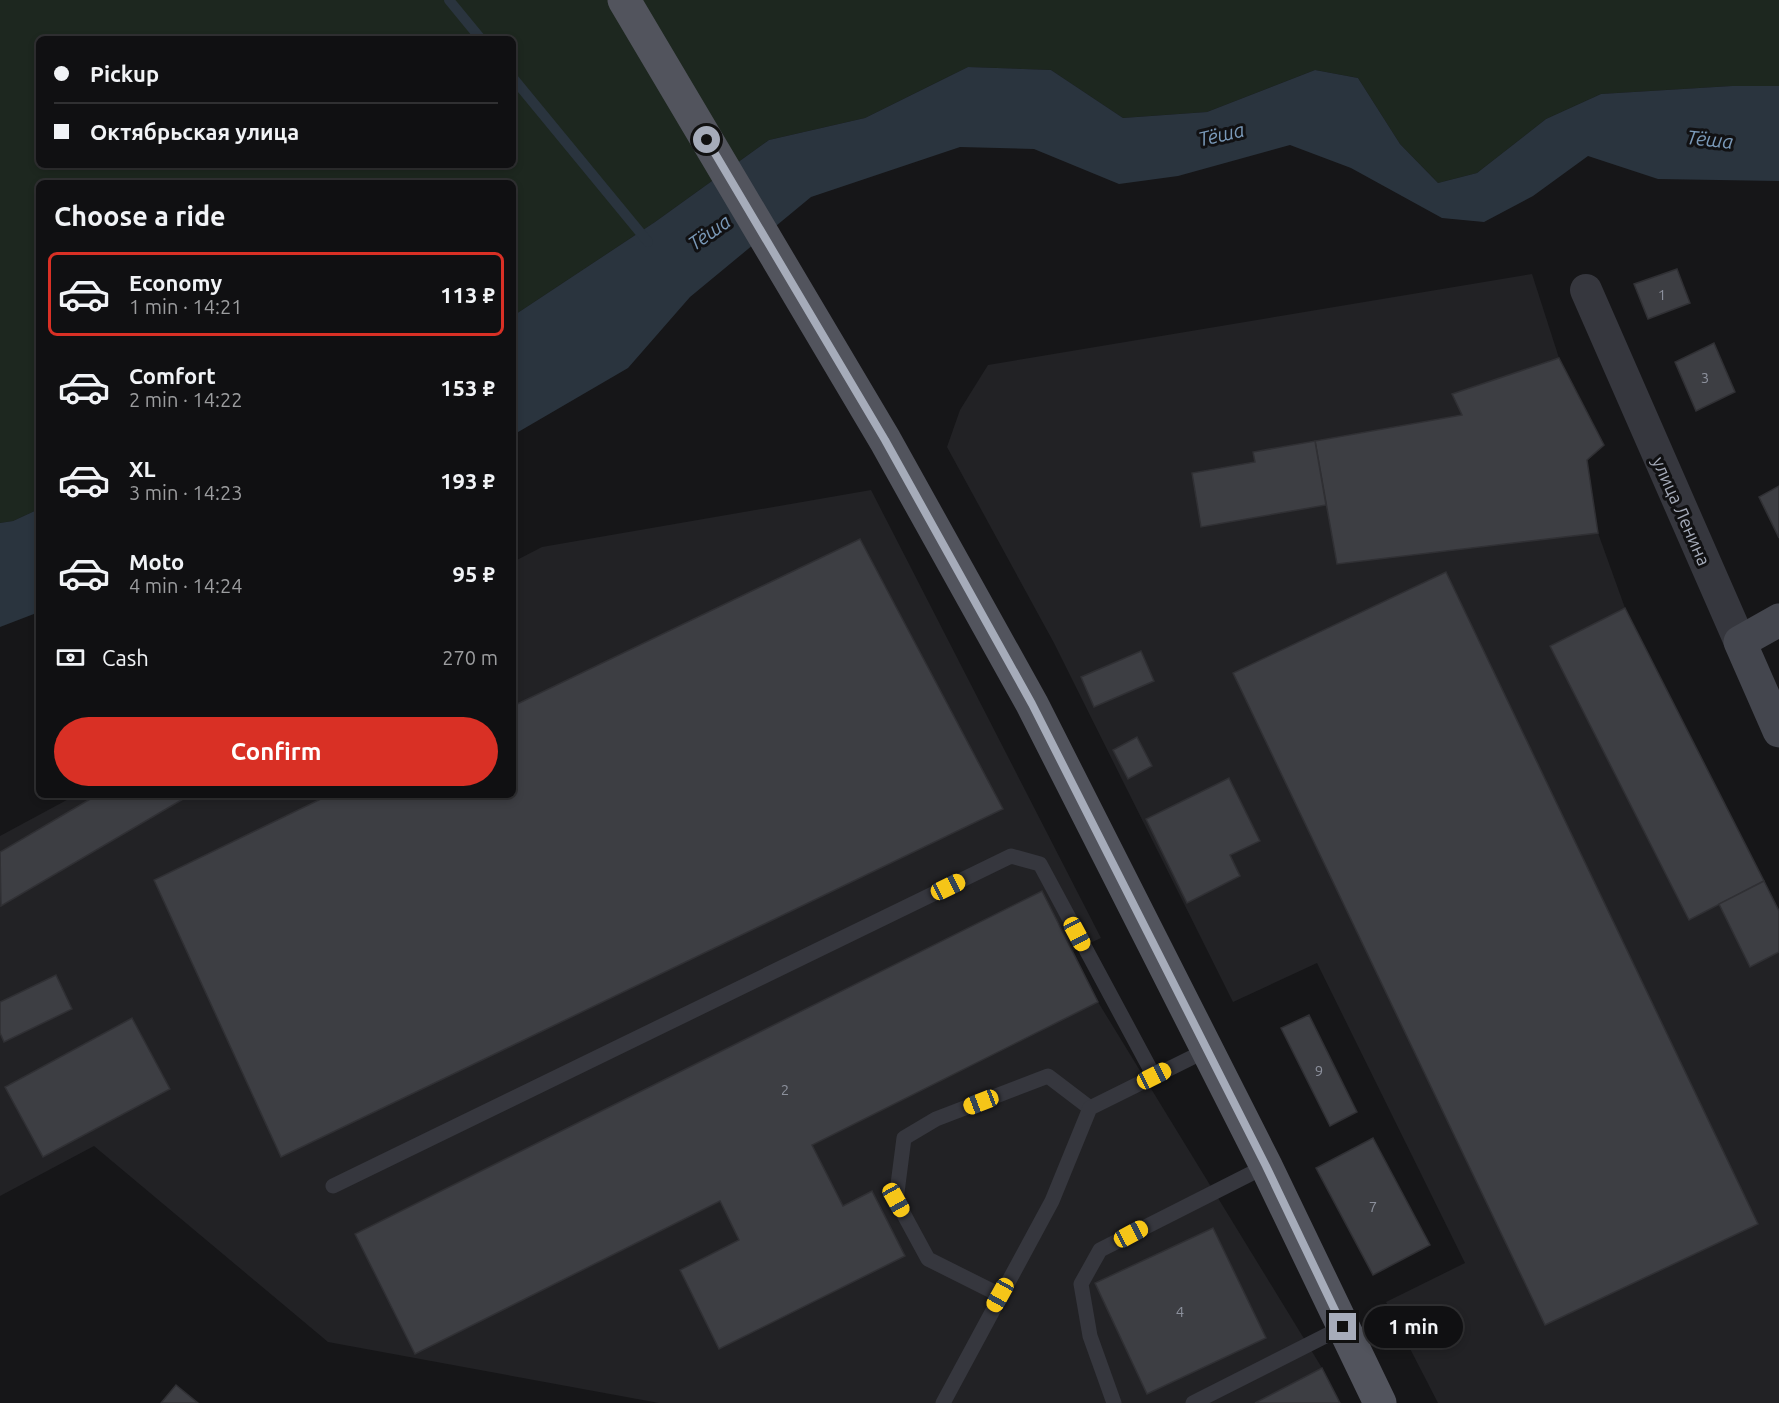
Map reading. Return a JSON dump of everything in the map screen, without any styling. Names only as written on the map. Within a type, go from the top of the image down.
[{"type":"main road","points":[[624,0],[885,440],[1032,704],[1266,1166],[1380,1403]]},
{"type":"street","name":"улица Ленина","points":[[1586,290],[1779,731]]},
{"type":"street","points":[[1740,642],[1779,620]]},
{"type":"lane","points":[[333,1186],[1011,856],[1040,864],[1154,1076]]},
{"type":"lane","points":[[943,1403],[1052,1201],[1090,1108],[1207,1050]]},
{"type":"lane","points":[[1000,1295],[928,1259],[896,1200],[904,1138],[936,1119],[1048,1076],[1090,1108]]},
{"type":"lane","points":[[1114,1403],[1090,1336],[1081,1284],[1100,1250],[1266,1166]]},
{"type":"lane","points":[[1193,1403],[1343,1327]]},
{"type":"shaded area","points":[[0,0],[1779,0],[1779,86],[1732,86],[1601,94],[1546,119],[1477,173],[1438,183],[1400,144],[1358,78],[1315,70],[1207,112],[1123,118],[1051,70],[968,67],[865,118],[769,140],[655,222],[516,314],[516,180],[36,180],[36,510],[13,521],[0,523]]},
{"type":"shaded area","points":[[1532,274],[1559,358],[1604,445],[1587,461],[1598,533],[1625,608],[1779,911],[1779,1403],[1438,1403],[1386,1302],[1465,1263],[1317,963],[1233,1002],[1054,643],[947,447],[960,410],[988,365]]},
{"type":"shaded area","points":[[871,490],[1101,938],[1073,951],[1042,891],[758,1033],[812,1145],[1098,1002],[1322,1368],[1340,1403],[659,1403],[328,1342],[94,1146],[0,1196],[0,836],[70,798],[516,798],[516,560],[542,547]]},
{"type":"water","points":[[968,67],[1051,70],[1123,118],[1207,112],[1315,70],[1358,78],[1400,144],[1438,183],[1477,173],[1546,119],[1601,94],[1732,86],[1779,86],[1779,181],[1658,179],[1588,156],[1533,196],[1484,222],[1442,218],[1351,168],[1290,145],[1178,176],[1119,184],[1034,149],[960,147],[811,197],[690,297],[628,368],[516,433],[516,314],[655,222],[769,140],[865,118]]},
{"type":"water","points":[[36,510],[36,613],[0,627],[0,523],[13,521]]},
{"type":"building","points":[[1677,269],[1690,303],[1648,319],[1634,284]]},
{"type":"building","points":[[1714,343],[1735,392],[1696,411],[1675,362]]},
{"type":"building","points":[[1559,358],[1604,445],[1587,460],[1598,533],[1337,564],[1315,441],[1462,415],[1452,394]]},
{"type":"building","points":[[1315,441],[1326,505],[1201,527],[1192,473],[1255,462],[1253,452]]},
{"type":"building","points":[[1779,486],[1779,538],[1759,497]]},
{"type":"building","points":[[860,539],[1003,809],[281,1157],[154,880],[323,798],[516,798],[516,705]]},
{"type":"building","points":[[1446,572],[1758,1224],[1545,1325],[1233,673]]},
{"type":"building","points":[[1625,608],[1764,881],[1689,920],[1550,646]]},
{"type":"building","points":[[1141,651],[1154,681],[1094,707],[1081,677]]},
{"type":"building","points":[[1137,737],[1152,766],[1128,779],[1113,750]]},
{"type":"building","points":[[1229,778],[1260,841],[1230,855],[1240,876],[1187,903],[1146,819]]},
{"type":"building","points":[[92,798],[185,798],[1,906],[0,852]]},
{"type":"building","points":[[1764,881],[1779,911],[1779,952],[1750,967],[1719,904]]},
{"type":"building","points":[[1042,891],[1098,1002],[812,1145],[843,1206],[872,1191],[905,1256],[719,1349],[680,1270],[739,1240],[720,1201],[415,1354],[355,1234]]},
{"type":"building","points":[[56,975],[72,1009],[4,1042],[0,1033],[0,1002]]},
{"type":"building","points":[[1309,1015],[1357,1112],[1330,1126],[1281,1028]]},
{"type":"building","points":[[132,1018],[170,1089],[43,1157],[5,1087]]},
{"type":"building","points":[[1373,1138],[1430,1245],[1373,1275],[1316,1168]]},
{"type":"building","points":[[1213,1228],[1266,1338],[1147,1394],[1095,1283]]},
{"type":"building","points":[[1322,1368],[1340,1403],[1255,1403]]},
{"type":"building","points":[[176,1385],[198,1403],[161,1403]]},
{"type":"waterway","name":"Тёша","points":[[449,0],[479,36]]},
{"type":"waterway","name":"Тёша","points":[[516,82],[648,242]]},
{"type":"route","points":[[707,140],[885,440],[1032,704],[1266,1166],[1343,1327]]}]
